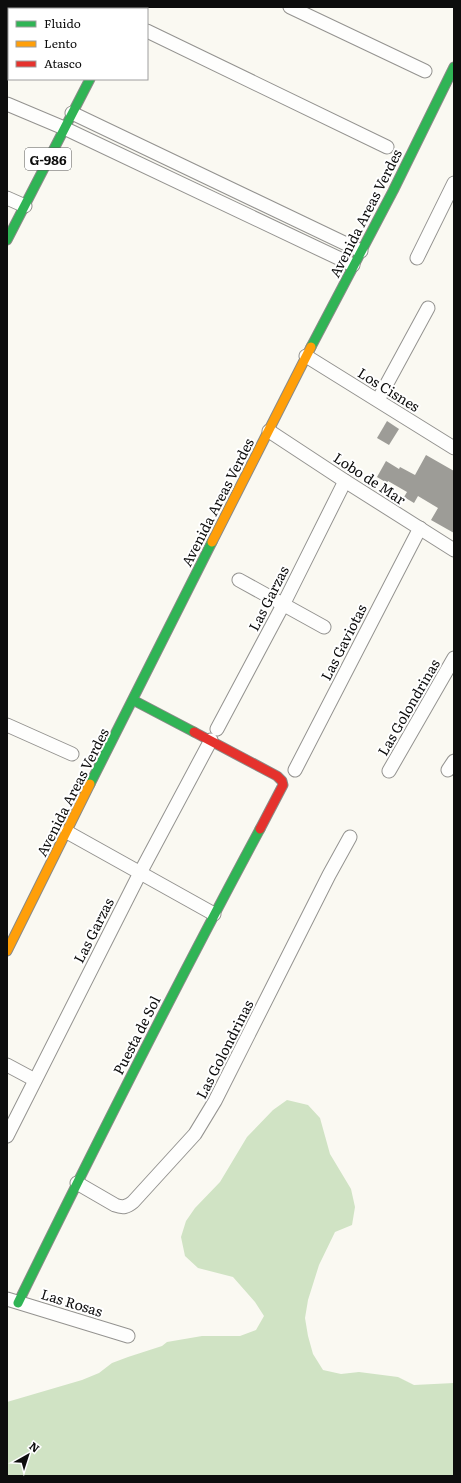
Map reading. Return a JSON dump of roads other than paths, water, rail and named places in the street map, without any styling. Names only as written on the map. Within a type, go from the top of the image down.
[{"type":"street","points":[[290,7],[425,71]]},
{"type":"street","points":[[148,31],[387,147]]},
{"type":"street","name":"Avenida Areas Verdes","points":[[7,951],[206,553],[353,265],[393,191],[454,67]]},
{"type":"street","name":"G-986","points":[[7,240],[89,80]]},
{"type":"street","points":[[7,104],[64,128],[353,265]]},
{"type":"street","points":[[72,113],[361,251]]},
{"type":"street","points":[[417,258],[454,183]]},
{"type":"street","points":[[7,198],[24,206]]},
{"type":"street","points":[[378,400],[428,308]]},
{"type":"street","name":"Los Cisnes","points":[[306,356],[453,445]]},
{"type":"street","name":"Lobo de Mar","points":[[269,431],[454,550]]},
{"type":"street","name":"Las Garzas","points":[[7,1136],[140,873],[283,605],[345,481]]},
{"type":"street","name":"Las Gaviotas","points":[[295,770],[420,528]]},
{"type":"street","points":[[238,580],[324,627]]},
{"type":"street","name":"Las Golondrinas","points":[[389,771],[454,658]]},
{"type":"street","points":[[133,700],[214,734]]},
{"type":"street","points":[[7,725],[72,754]]},
{"type":"street","name":"Puesta de Sol","points":[[12,1301],[77,1182],[214,914],[282,788],[282,781],[277,776],[214,734]]},
{"type":"street","points":[[67,832],[214,914]]},
{"type":"street","name":"Las Golondrinas","points":[[77,1182],[115,1205],[127,1207],[148,1187],[195,1134],[216,1101],[329,875],[350,837]]},
{"type":"street","points":[[7,1065],[35,1080]]},
{"type":"street","name":"Las Rosas","points":[[12,1301],[128,1336]]}]
